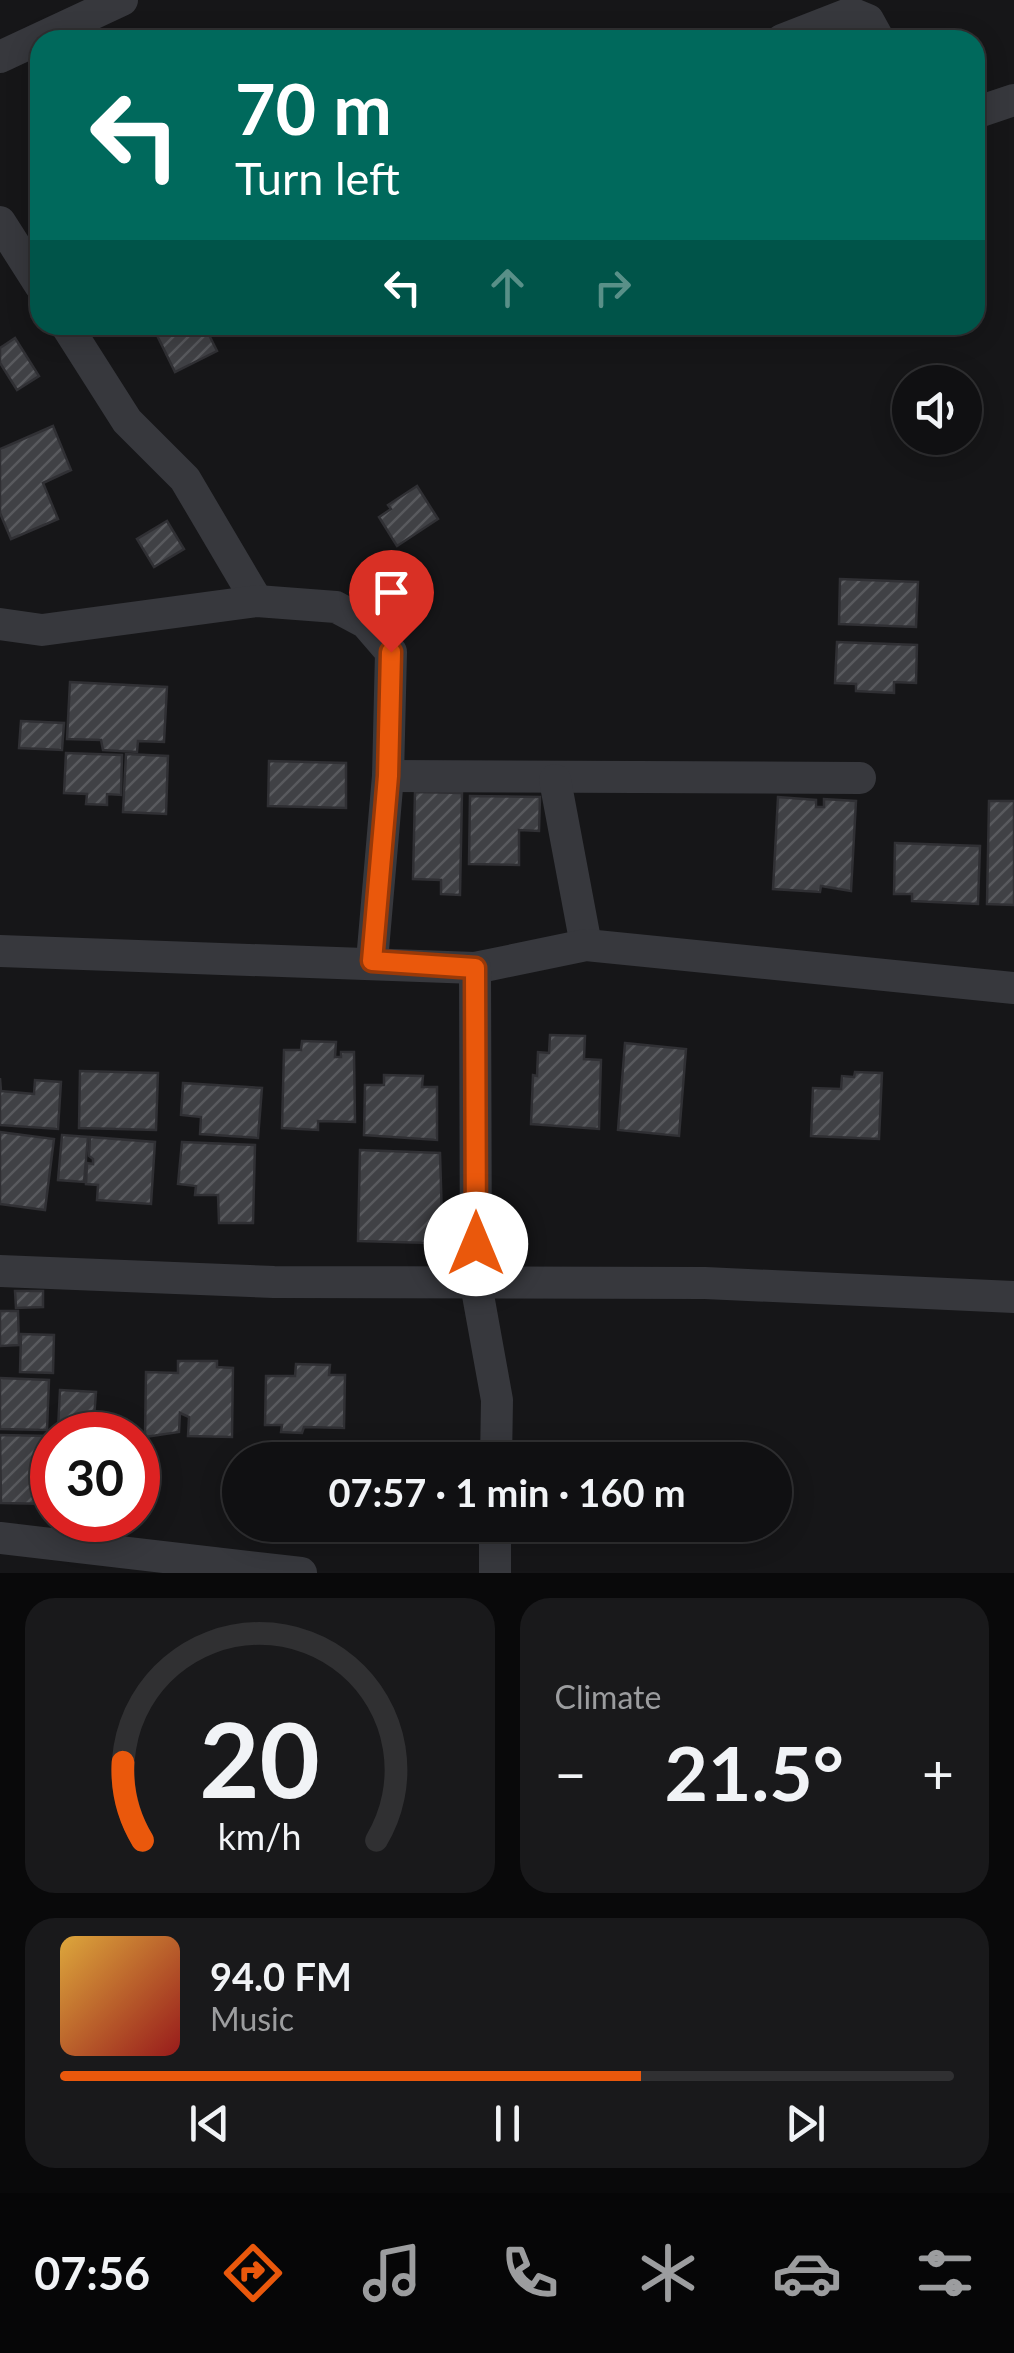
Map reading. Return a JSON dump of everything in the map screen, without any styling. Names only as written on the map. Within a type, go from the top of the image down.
[{"type":"street","points":[[59,30],[122,0]]},
{"type":"street","points":[[808,30],[851,13],[868,20],[874,30]]},
{"type":"street","points":[[0,58],[30,44]]},
{"type":"street","points":[[985,110],[1014,100]]},
{"type":"street","points":[[0,222],[30,269]]},
{"type":"street","points":[[72,335],[127,420],[184,479],[257,602]]},
{"type":"street","points":[[0,624],[42,630],[257,602],[336,608],[366,623],[391,652],[388,776],[372,961]]},
{"type":"street","points":[[388,776],[555,780],[860,778]]},
{"type":"street","points":[[555,780],[586,945]]},
{"type":"street","points":[[0,951],[372,961],[475,968],[586,945],[1014,988]]},
{"type":"street","points":[[475,968],[476,1284],[497,1400],[496,1442]]},
{"type":"street","points":[[0,1271],[142,1280],[705,1283],[1014,1298]]},
{"type":"street","points":[[0,1538],[300,1573]]},
{"type":"street","points":[[495,1542],[495,1573]]},
{"type":"building","points":[[157,335],[209,335],[217,351],[175,372]]},
{"type":"building","points":[[15,338],[39,376],[17,390],[0,363],[0,348]]},
{"type":"building","points":[[53,426],[71,470],[43,483],[58,519],[11,539],[0,513],[0,449]]},
{"type":"building","points":[[417,486],[438,519],[397,546],[379,517],[391,509],[388,505]]},
{"type":"building","points":[[167,521],[184,549],[154,567],[137,539]]},
{"type":"building","points":[[840,579],[918,582],[916,627],[839,624]]},
{"type":"building","points":[[837,642],[917,645],[916,683],[894,682],[894,693],[856,691],[856,684],[835,683]]},
{"type":"building","points":[[70,682],[167,687],[164,742],[138,741],[137,752],[103,750],[101,740],[67,739]]},
{"type":"building","points":[[21,721],[64,723],[62,750],[19,748]]},
{"type":"building","points":[[66,753],[122,755],[121,795],[107,794],[107,805],[86,804],[87,794],[64,793]]},
{"type":"building","points":[[126,754],[168,756],[166,814],[123,812]]},
{"type":"building","points":[[269,761],[346,763],[346,808],[268,806]]},
{"type":"building","points":[[415,792],[462,793],[460,895],[441,894],[441,880],[413,879]]},
{"type":"building","points":[[470,796],[540,797],[539,831],[519,830],[519,865],[469,864]]},
{"type":"building","points":[[778,797],[816,800],[816,807],[824,807],[824,799],[856,801],[851,891],[821,886],[820,892],[773,889]]},
{"type":"building","points":[[989,801],[1014,801],[1014,905],[987,904]]},
{"type":"building","points":[[895,843],[980,846],[978,904],[912,901],[912,894],[894,894]]},
{"type":"building","points":[[550,1035],[585,1036],[584,1059],[601,1060],[599,1129],[531,1124],[533,1075],[537,1076],[538,1052],[549,1053]]},
{"type":"building","points":[[302,1041],[336,1042],[335,1057],[341,1057],[341,1052],[354,1052],[355,1122],[318,1121],[318,1130],[282,1128],[284,1050],[301,1050]]},
{"type":"building","points":[[625,1043],[686,1049],[679,1136],[618,1130]]},
{"type":"building","points":[[80,1071],[158,1073],[156,1130],[79,1128]]},
{"type":"building","points":[[855,1072],[882,1073],[879,1139],[811,1136],[813,1088],[841,1089],[842,1076],[854,1077]]},
{"type":"building","points":[[384,1075],[423,1076],[422,1087],[437,1087],[437,1140],[364,1135],[365,1085],[384,1085]]},
{"type":"building","points":[[0,1078],[1,1091],[34,1094],[35,1080],[61,1082],[58,1129],[0,1125]]},
{"type":"building","points":[[183,1083],[262,1088],[258,1138],[200,1134],[201,1117],[181,1115]]},
{"type":"building","points":[[0,1132],[54,1139],[45,1210],[0,1204]]},
{"type":"building","points":[[62,1135],[88,1137],[84,1182],[58,1180]]},
{"type":"building","points":[[90,1137],[155,1142],[151,1204],[97,1200],[98,1185],[86,1184],[87,1163],[93,1164],[89,1156]]},
{"type":"building","points":[[182,1142],[255,1145],[253,1223],[219,1223],[218,1195],[195,1195],[196,1186],[178,1184]]},
{"type":"building","points":[[360,1150],[440,1153],[442,1219],[431,1219],[430,1243],[358,1241]]},
{"type":"building","points":[[15,1291],[43,1291],[43,1307],[16,1308]]},
{"type":"building","points":[[0,1311],[18,1311],[19,1345],[0,1346]]},
{"type":"building","points":[[21,1334],[54,1335],[53,1373],[20,1372]]},
{"type":"building","points":[[178,1361],[217,1361],[217,1367],[233,1368],[232,1437],[188,1436],[189,1417],[180,1413],[179,1432],[160,1435],[160,1412],[145,1412],[146,1372],[178,1373]]},
{"type":"building","points":[[296,1364],[330,1365],[329,1375],[345,1375],[344,1428],[304,1427],[302,1433],[281,1432],[282,1425],[265,1425],[266,1376],[295,1376]]},
{"type":"building","points":[[0,1378],[49,1380],[48,1412],[30,1412],[30,1430],[0,1429]]},
{"type":"building","points":[[60,1390],[96,1392],[94,1412],[59,1412]]},
{"type":"building","points":[[0,1435],[30,1436],[30,1504],[1,1503]]},
{"type":"route","points":[[391,652],[388,776],[372,961],[475,968],[476,1244]]}]
